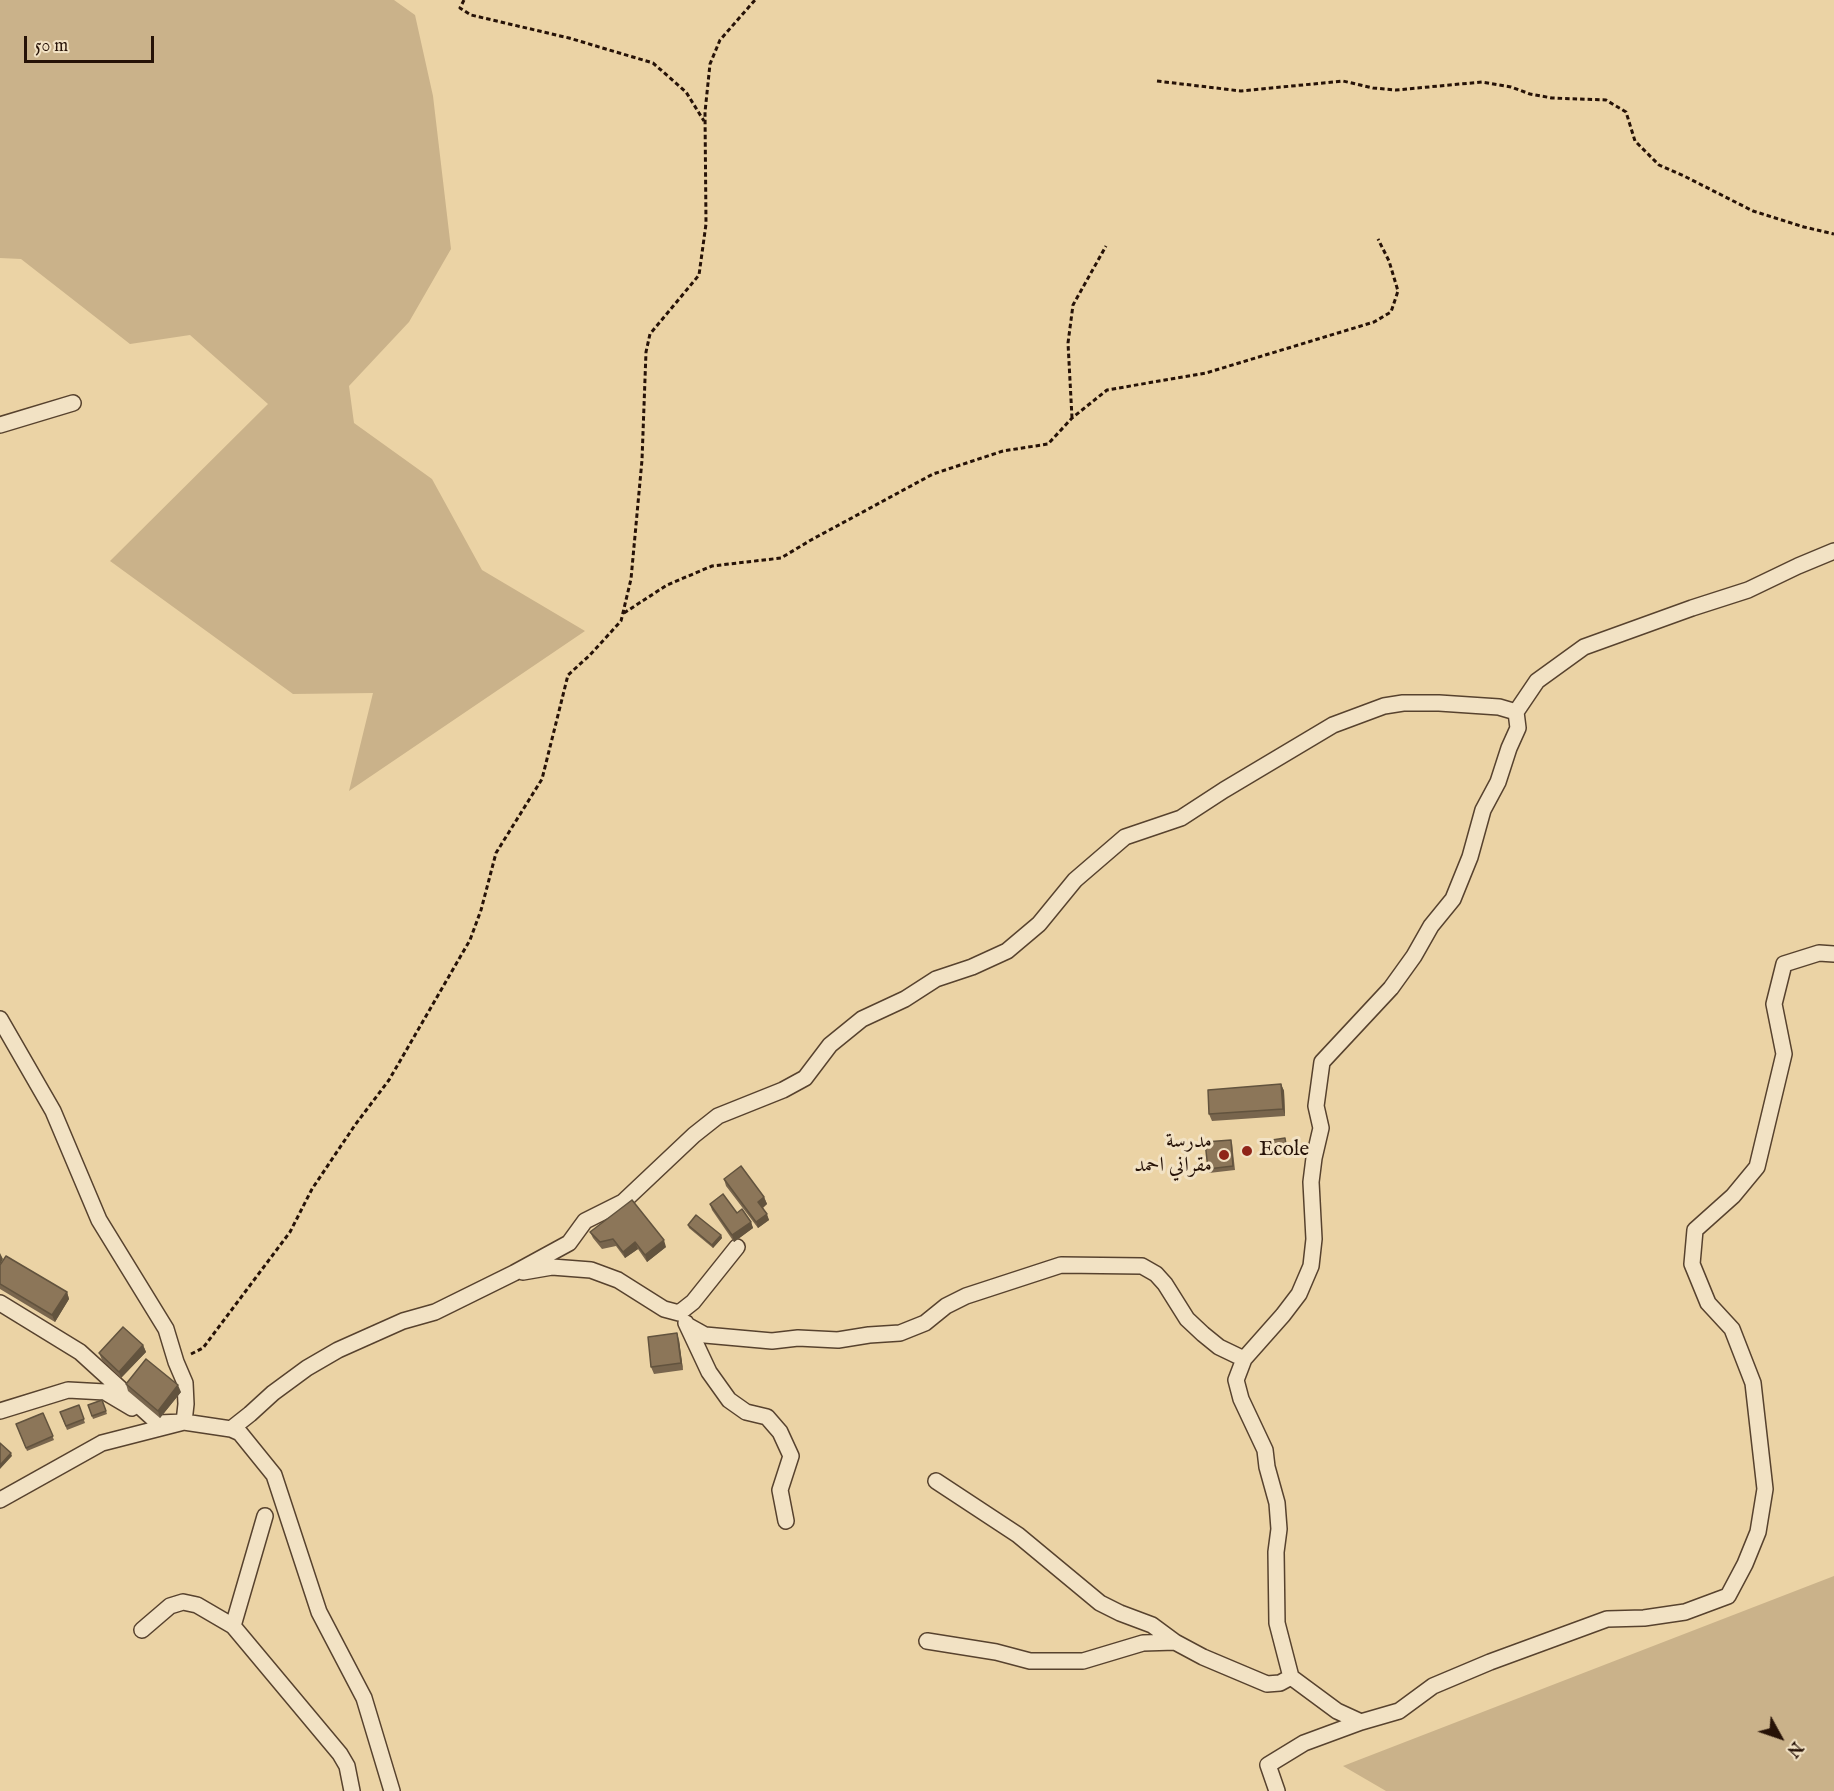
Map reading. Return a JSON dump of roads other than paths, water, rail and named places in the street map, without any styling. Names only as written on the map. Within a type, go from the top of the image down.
[{"type":"street","points":[[0,425],[72,403]]},
{"type":"street","points":[[1361,1722],[1337,1711],[1291,1677],[1277,1623],[1276,1552],[1279,1529],[1277,1503],[1267,1467],[1265,1450],[1241,1399],[1236,1380],[1244,1359],[1284,1315],[1299,1294],[1311,1266],[1314,1239],[1311,1182],[1321,1128],[1316,1106],[1323,1062],[1391,988],[1414,957],[1431,926],[1453,899],[1470,857],[1484,810],[1498,782],[1518,728],[1516,712],[1538,681],[1584,647],[1748,590],[1834,551]]},
{"type":"street","points":[[231,1429],[273,1393],[338,1350],[403,1322],[435,1312],[569,1243],[585,1221],[623,1202],[694,1135],[718,1116],[783,1090],[805,1078],[830,1045],[862,1019],[905,999],[936,979],[972,967],[1007,951],[1039,924],[1075,880],[1125,837],[1181,818],[1333,726],[1384,706],[1403,703],[1439,703],[1499,707],[1516,712]]},
{"type":"street","points":[[1277,1791],[1268,1765],[1304,1743],[1399,1711],[1433,1686],[1557,1636],[1607,1619],[1644,1618],[1685,1612],[1728,1596],[1745,1564],[1758,1532],[1765,1489],[1753,1383],[1732,1329],[1708,1304],[1692,1264],[1695,1230],[1733,1196],[1757,1167],[1784,1054],[1774,1004],[1784,964],[1819,953],[1834,954]]},
{"type":"street","points":[[0,1018],[53,1111],[99,1220],[166,1329],[185,1383],[186,1404],[183,1422]]},
{"type":"street","points":[[683,1319],[693,1302],[736,1246]]},
{"type":"street","points":[[514,1273],[552,1267],[591,1270],[618,1280],[705,1335],[772,1341],[798,1338],[838,1340],[869,1335],[900,1334],[925,1323],[946,1306],[966,1296],[1061,1265],[1142,1266],[1156,1274],[1166,1284],[1188,1319],[1203,1334],[1220,1347],[1244,1359]]},
{"type":"street","points":[[0,1303],[80,1352],[158,1423]]},
{"type":"street","points":[[683,1319],[709,1372],[729,1400],[746,1412],[767,1417],[780,1432],[791,1456],[780,1490],[786,1521]]},
{"type":"street","points":[[0,1411],[68,1390],[105,1392],[158,1423],[183,1422],[231,1429],[240,1433],[274,1475],[319,1612],[364,1698],[390,1790]]},
{"type":"street","points":[[0,1500],[102,1443],[183,1422]]},
{"type":"street","points":[[936,1481],[1018,1535],[1100,1603],[1152,1625],[1175,1642],[1203,1657],[1267,1684],[1280,1683],[1291,1677]]},
{"type":"street","points":[[233,1626],[265,1516]]},
{"type":"street","points":[[142,1630],[170,1606],[183,1602],[197,1605],[233,1626],[340,1754],[347,1766],[352,1791]]},
{"type":"street","points":[[927,1641],[996,1652],[1030,1661],[1083,1661],[1143,1643],[1175,1642]]},
{"type":"place","name":"Ecole","points":[[1247,1151]]},
{"type":"place","name":"مدرسة مقراني احمد","points":[[1224,1155]]}]
